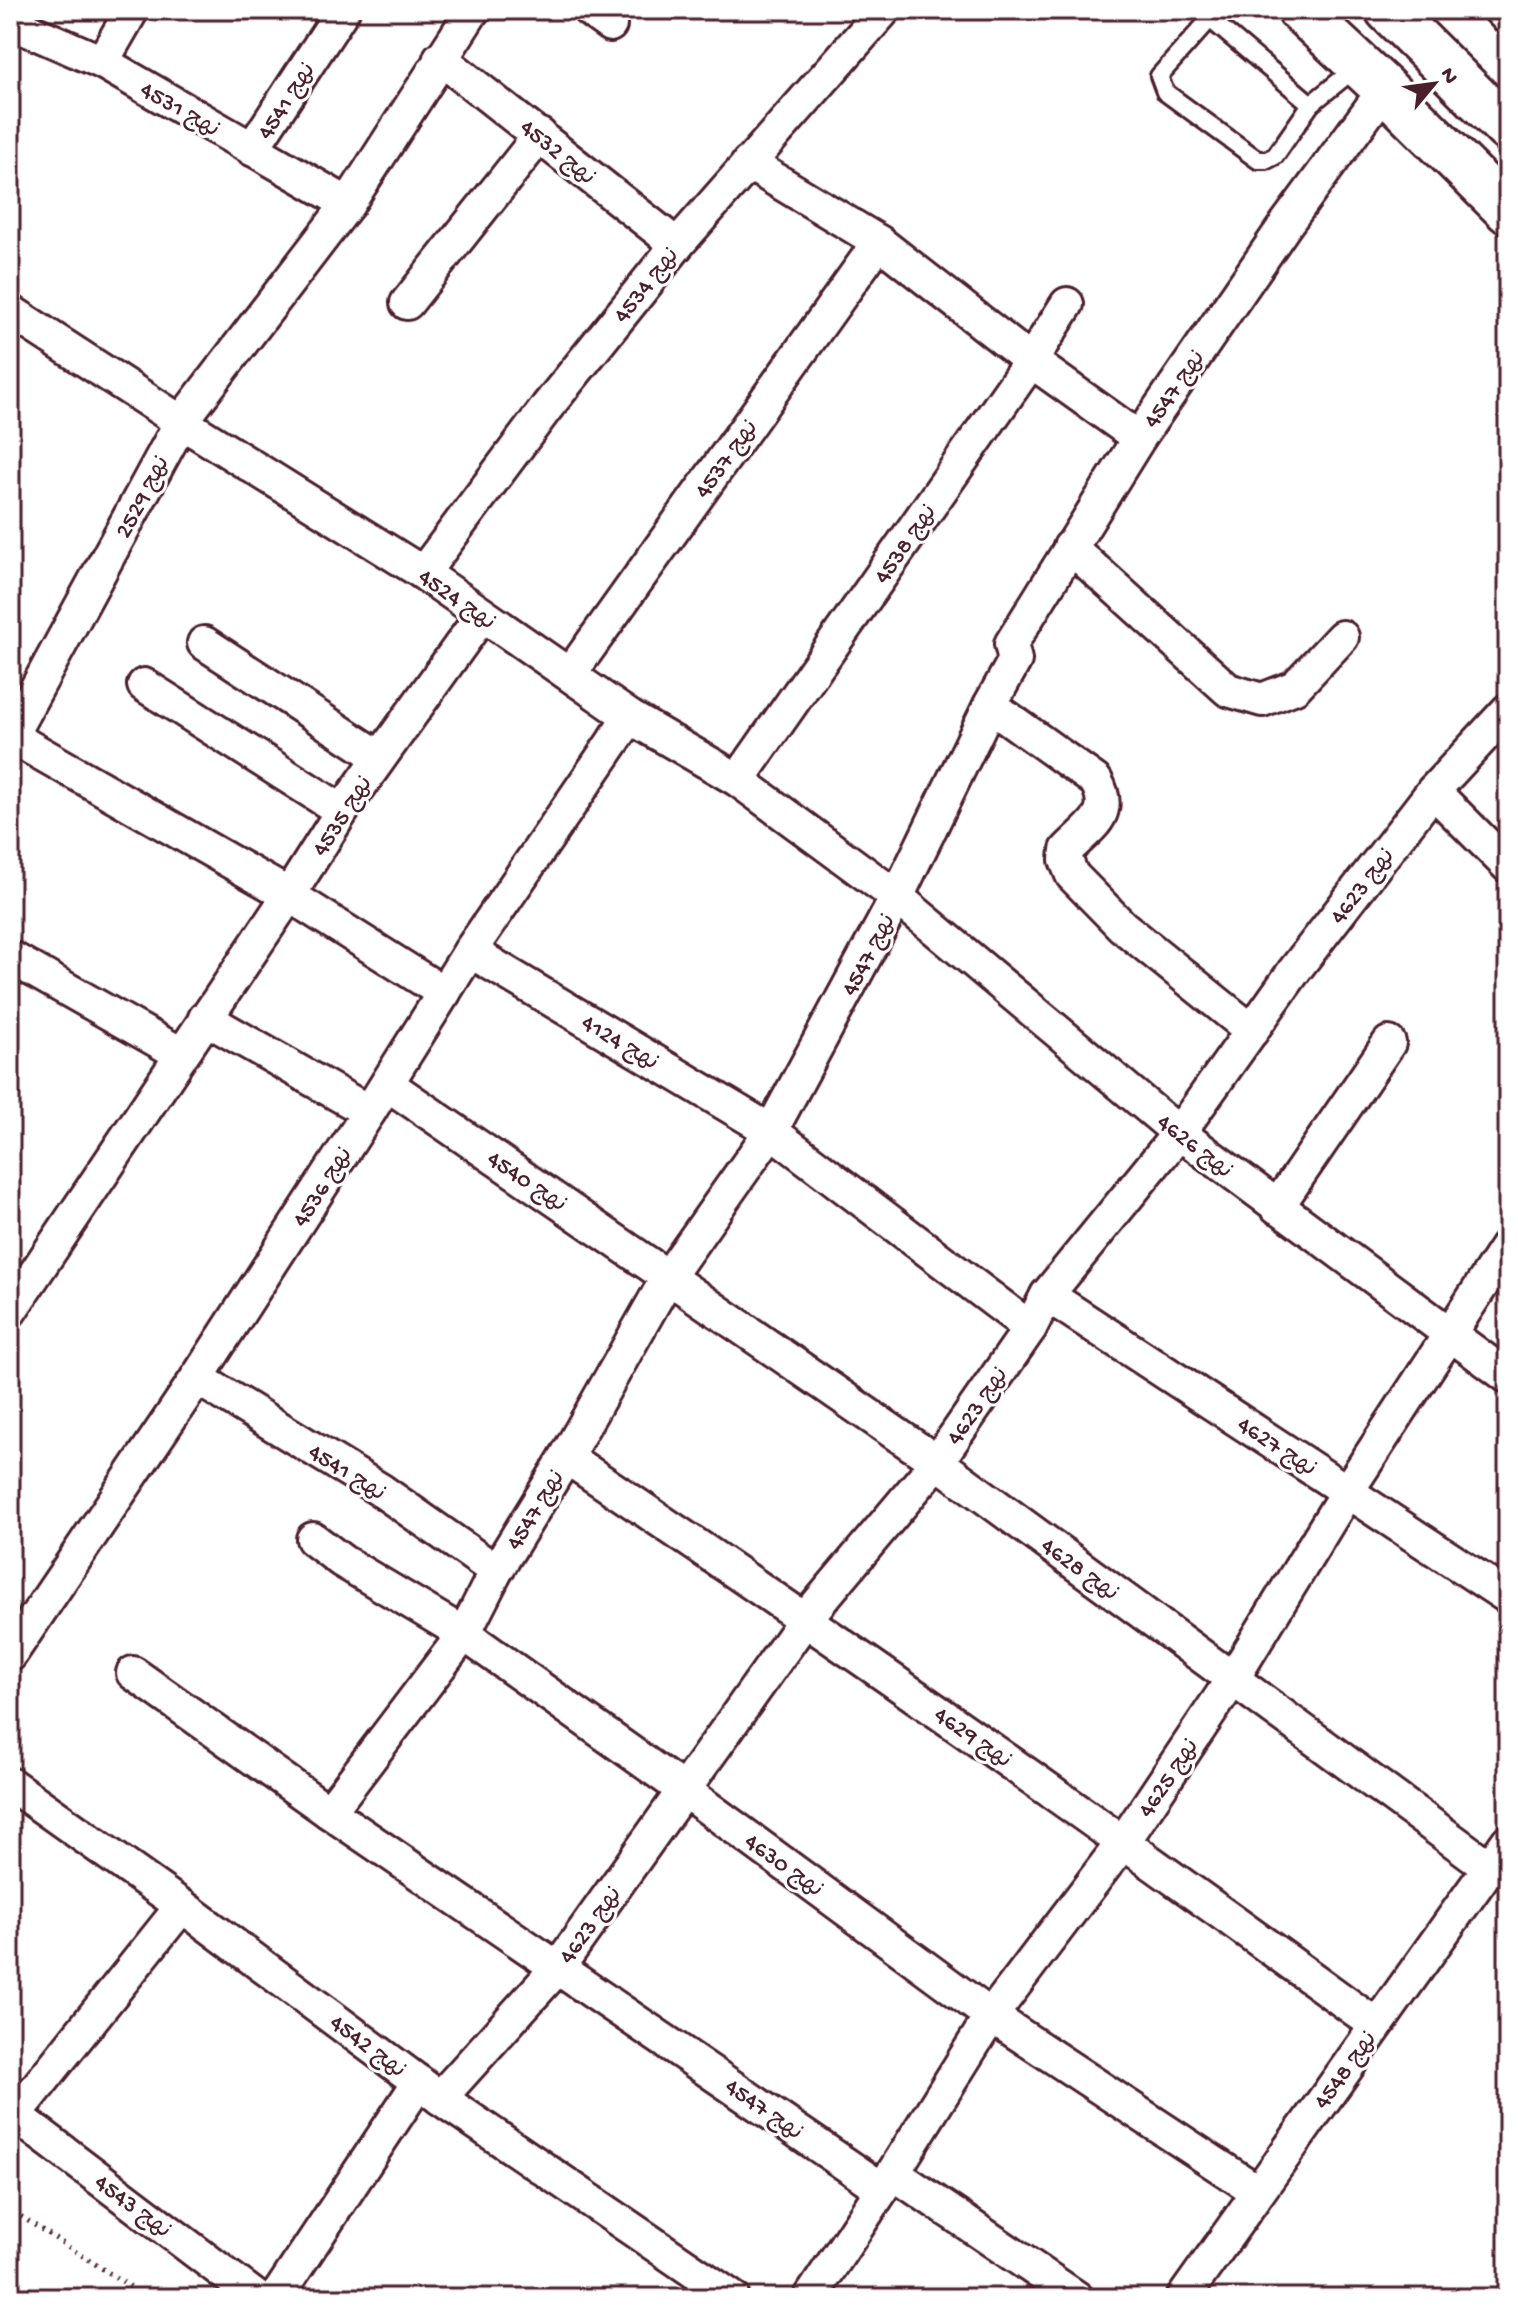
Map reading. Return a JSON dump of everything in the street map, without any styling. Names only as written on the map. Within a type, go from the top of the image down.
[{"type":"main road","points":[[1300,10],[1508,211]]},
{"type":"main road","points":[[1388,10],[1508,129]]},
{"type":"street","points":[[102,62],[132,10]]},
{"type":"street","name":"نهج 4541","points":[[252,149],[343,10]]},
{"type":"street","name":"نهج 2529","points":[[444,993],[289,895],[19,741],[12,729],[181,422],[348,204],[473,10]]},
{"type":"street","name":"نهج 4534","points":[[423,573],[547,407],[677,245],[884,10]]},
{"type":"street","points":[[1500,10],[1508,18]]},
{"type":"street","name":"نهج 4531","points":[[10,22],[102,62],[348,204]]},
{"type":"street","name":"نهج 4532","points":[[440,58],[677,245]]},
{"type":"street","name":"نهج 4547","points":[[329,1812],[464,1634],[496,1571],[566,1457],[668,1277],[771,1131],[897,897],[1015,660],[1011,644],[1139,438],[1286,224],[1372,77]]},
{"type":"street","points":[[407,303],[540,135]]},
{"type":"street","points":[[748,163],[879,242],[1031,361],[1139,438]]},
{"type":"street","name":"نهج 4537","points":[[570,674],[879,242]]},
{"type":"street","name":"نهج 4538","points":[[738,780],[1031,361],[1067,304]]},
{"type":"street","name":"نهج 4524","points":[[13,321],[423,573],[630,717],[738,780],[897,897]]},
{"type":"street","points":[[1070,547],[1228,690],[1262,700],[1295,687],[1342,637]]},
{"type":"street","name":"نهج 4535","points":[[16,1290],[181,1054],[379,757],[482,615]]},
{"type":"street","points":[[204,643],[379,757]]},
{"type":"street","points":[[144,685],[342,811]]},
{"type":"street","points":[[990,705],[1096,781],[1105,797],[1103,813],[1067,850],[1066,860],[1072,875],[1122,926],[1252,1031]]},
{"type":"street","name":"نهج 4623","points":[[276,2298],[430,2090],[559,1966],[806,1618],[937,1462],[1030,1328],[1047,1295],[1179,1133],[1294,971],[1433,791],[1508,710]]},
{"type":"street","name":"نهج 4536","points":[[10,1655],[197,1378],[470,951],[630,717]]},
{"type":"street","points":[[1433,791],[1508,866]]},
{"type":"street","name":"نهج 4626","points":[[897,897],[1179,1133],[1508,1377]]},
{"type":"street","name":"نهج 4124","points":[[470,951],[771,1131],[1030,1328]]},
{"type":"street","points":[[10,957],[181,1054]]},
{"type":"street","points":[[205,1018],[369,1112]]},
{"type":"street","points":[[1277,1207],[1389,1043]]},
{"type":"street","name":"نهج 4540","points":[[387,1084],[668,1277]]},
{"type":"street","name":"نهج 4625","points":[[810,2298],[888,2181],[991,2016],[1124,1841],[1232,1680],[1348,1490],[1508,1245]]},
{"type":"street","name":"نهج 4628","points":[[668,1277],[937,1462],[1489,1867]]},
{"type":"street","name":"نهج 4627","points":[[1047,1295],[1508,1597]]},
{"type":"street","name":"نهج 4541","points":[[197,1378],[382,1491],[496,1571]]},
{"type":"street","name":"نهج 4629","points":[[566,1457],[806,1618],[1124,1841],[1376,2025]]},
{"type":"street","name":"نهج 4630","points":[[313,1539],[342,1561],[464,1634],[685,1791],[991,2016],[1257,2191]]},
{"type":"street","name":"نهج 4547","points":[[133,1673],[329,1812],[559,1966],[888,2181],[1077,2298]]},
{"type":"street","name":"نهج 4542","points":[[10,1784],[182,1906],[430,2090],[733,2298]]},
{"type":"street","name":"نهج 4548","points":[[1183,2298],[1508,1841]]},
{"type":"street","points":[[12,2113],[182,1906]]},
{"type":"street","name":"نهج 4543","points":[[12,2113],[257,2298]]},
{"type":"lane","points":[[1311,104],[1213,15],[1159,76],[1165,92],[1258,160],[1275,156],[1311,104],[1372,77]]},
{"type":"path","points":[[10,2206],[11,2210],[134,2289],[129,2298]]},
{"type":"railway","points":[[10,2289],[26,2298]]}]
